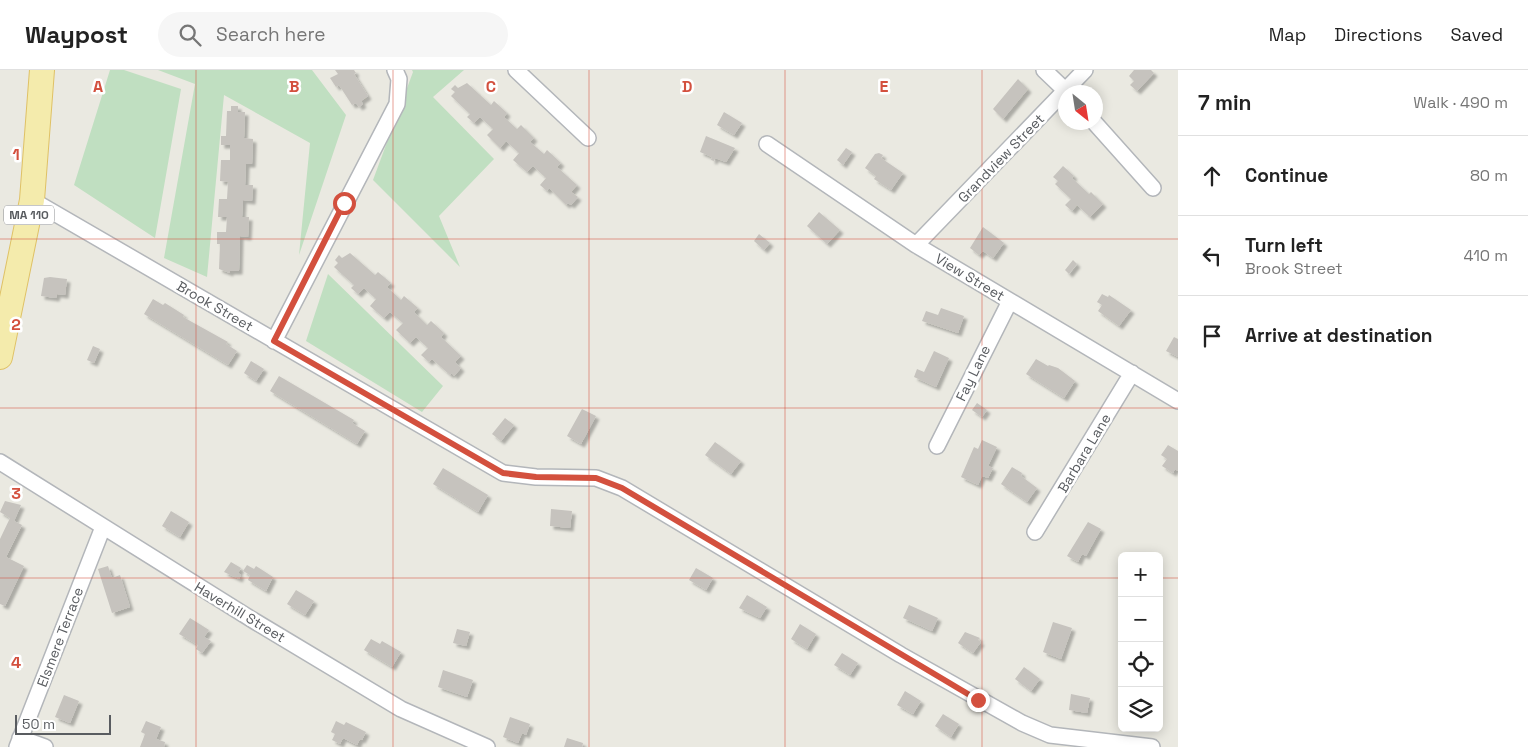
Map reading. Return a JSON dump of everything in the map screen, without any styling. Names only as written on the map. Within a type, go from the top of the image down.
[{"type":"main road","name":"MA 110","points":[[0,357],[32,200],[42,70]]},
{"type":"street","points":[[274,341],[397,104],[399,79],[395,70]]},
{"type":"street","points":[[516,70],[588,138]]},
{"type":"street","points":[[1044,70],[1060,85]]},
{"type":"street","name":"Grandview Street","points":[[1071,85],[1085,70]]},
{"type":"street","name":"Grandview Street","points":[[916,246],[1058,99]]},
{"type":"street","points":[[1101,130],[1153,188]]},
{"type":"street","name":"View Street","points":[[767,144],[916,246],[1178,401]]},
{"type":"street","name":"Brook Street","points":[[32,200],[503,473],[536,477],[596,478],[636,494],[790,586],[842,620],[1022,723],[1057,736],[1152,747]]},
{"type":"street","name":"Fay Lane","points":[[937,446],[1010,301]]},
{"type":"street","name":"Barbara Lane","points":[[1035,532],[1132,373]]},
{"type":"street","name":"Haverhill Street","points":[[0,462],[256,622],[401,709],[487,747]]},
{"type":"street","name":"Elsmere Terrace","points":[[18,743],[103,527]]},
{"type":"street","points":[[18,743],[44,747]]},
{"type":"green space","points":[[110,70],[124,70],[181,89],[155,238],[74,185]]},
{"type":"green space","points":[[158,70],[312,70],[346,115],[299,255],[310,143],[224,95],[207,277],[164,258],[195,84]]},
{"type":"green space","points":[[412,70],[464,70],[433,97],[494,159],[439,216],[460,267],[373,180],[413,72]]},
{"type":"green space","points":[[328,274],[443,386],[422,412],[306,341]]},
{"type":"building","points":[[335,70],[354,70],[356,73],[354,74],[368,96],[361,101],[363,104],[359,107],[356,103],[352,105],[339,85],[336,87],[330,78],[338,74]]},
{"type":"building","points":[[1134,70],[1151,70],[1154,73],[1137,91],[1130,85],[1134,81],[1129,76]]},
{"type":"building","points":[[1018,79],[1028,89],[1003,119],[993,109]]},
{"type":"building","points":[[467,83],[491,105],[494,101],[507,113],[504,117],[517,129],[521,125],[534,138],[530,142],[544,154],[547,150],[561,163],[557,167],[577,185],[571,192],[578,197],[571,205],[568,203],[566,205],[549,188],[547,191],[540,185],[546,178],[533,166],[527,172],[513,160],[519,153],[506,141],[500,148],[487,135],[493,129],[480,117],[474,123],[467,117],[470,114],[451,96],[455,92],[451,89],[455,85],[458,88]]},
{"type":"building","points":[[231,106],[238,106],[238,112],[245,112],[244,138],[253,139],[252,164],[246,164],[245,185],[253,185],[252,201],[243,200],[242,217],[249,217],[248,237],[240,236],[239,271],[230,271],[230,273],[219,269],[220,244],[217,244],[217,232],[226,232],[227,217],[218,217],[219,199],[227,199],[228,182],[220,181],[221,160],[230,160],[230,145],[221,145],[221,136],[226,136],[227,111],[231,111]]},
{"type":"building","points":[[724,112],[742,123],[734,135],[717,125]]},
{"type":"building","points":[[706,136],[735,148],[726,162],[715,158],[714,161],[711,160],[712,157],[700,152]]},
{"type":"building","points":[[846,148],[852,152],[843,165],[837,160]]},
{"type":"building","points":[[875,154],[883,155],[881,158],[903,173],[891,190],[874,179],[876,176],[865,168]]},
{"type":"building","points":[[1063,166],[1074,176],[1072,178],[1103,204],[1090,217],[1077,205],[1072,211],[1065,205],[1071,199],[1055,184],[1058,181],[1053,177]]},
{"type":"building","points":[[819,212],[840,230],[827,244],[807,226]]},
{"type":"building","points":[[983,227],[1004,243],[993,258],[983,251],[979,255],[970,248]]},
{"type":"building","points":[[759,234],[770,243],[764,250],[754,241]]},
{"type":"building","points":[[350,253],[375,275],[378,272],[391,283],[387,287],[401,300],[404,296],[418,308],[414,312],[427,325],[431,321],[444,333],[441,337],[461,356],[455,362],[461,368],[454,376],[452,373],[450,375],[432,359],[429,362],[421,355],[428,348],[416,337],[410,343],[396,330],[403,323],[390,312],[384,318],[370,306],[376,299],[364,288],[358,294],[351,288],[354,285],[334,267],[338,263],[335,260],[339,255],[342,258]]},
{"type":"building","points":[[1073,260],[1077,264],[1069,274],[1065,270]]},
{"type":"building","points":[[44,278],[67,279],[65,295],[57,294],[56,298],[41,296]]},
{"type":"building","points":[[1102,294],[1108,297],[1109,295],[1131,310],[1119,326],[1098,311],[1102,305],[1097,302]]},
{"type":"building","points":[[153,299],[163,305],[165,303],[184,315],[183,317],[228,342],[226,344],[237,351],[228,365],[144,314]]},
{"type":"building","points":[[941,308],[964,316],[958,333],[922,321],[926,311],[938,315]]},
{"type":"building","points":[[1174,337],[1178,339],[1178,357],[1166,351]]},
{"type":"building","points":[[93,346],[100,349],[94,363],[87,360]]},
{"type":"building","points":[[934,351],[949,358],[936,387],[914,377],[917,369],[924,372]]},
{"type":"building","points":[[1036,359],[1048,366],[1058,368],[1075,381],[1064,398],[1026,374]]},
{"type":"building","points":[[251,361],[264,369],[256,381],[244,373]]},
{"type":"building","points":[[279,376],[354,420],[352,423],[365,431],[357,444],[270,391]]},
{"type":"building","points":[[977,403],[987,410],[982,417],[972,410]]},
{"type":"building","points":[[582,409],[596,416],[581,444],[567,436]]},
{"type":"building","points":[[505,418],[514,425],[501,441],[492,434]]},
{"type":"building","points":[[982,440],[997,447],[988,466],[993,468],[988,478],[982,476],[978,485],[961,477],[974,447],[978,449]]},
{"type":"building","points":[[715,442],[741,461],[731,474],[705,455]]},
{"type":"building","points":[[1168,445],[1178,451],[1178,471],[1175,469],[1173,473],[1162,466],[1167,459],[1161,455]]},
{"type":"building","points":[[1012,467],[1022,473],[1021,476],[1037,488],[1027,502],[1001,484]]},
{"type":"building","points":[[443,468],[488,495],[478,512],[433,484]]},
{"type":"building","points":[[5,501],[21,505],[14,521],[22,525],[6,557],[24,566],[5,606],[0,604],[0,539],[10,518],[0,512]]},
{"type":"building","points":[[551,509],[572,511],[570,528],[550,526]]},
{"type":"building","points":[[171,511],[189,522],[180,537],[162,526]]},
{"type":"building","points":[[1088,522],[1101,529],[1086,556],[1082,554],[1078,562],[1067,556]]},
{"type":"building","points":[[231,562],[241,568],[238,573],[241,575],[239,579],[224,572]]},
{"type":"building","points":[[247,565],[254,569],[256,566],[273,577],[266,591],[248,580],[250,575],[243,571]]},
{"type":"building","points":[[108,566],[112,578],[120,575],[130,607],[112,613],[98,569]]},
{"type":"building","points":[[696,568],[713,578],[706,590],[689,580]]},
{"type":"building","points":[[296,590],[314,601],[305,615],[287,604]]},
{"type":"building","points":[[747,595],[767,607],[760,618],[739,608]]},
{"type":"building","points":[[909,605],[938,618],[932,631],[903,618]]},
{"type":"building","points":[[190,618],[209,630],[204,637],[211,641],[202,653],[196,649],[198,645],[179,634]]},
{"type":"building","points":[[1053,622],[1072,628],[1061,659],[1043,652]]},
{"type":"building","points":[[800,624],[816,634],[807,649],[791,639]]},
{"type":"building","points":[[457,629],[470,632],[466,646],[453,643]]},
{"type":"building","points":[[965,632],[980,638],[978,640],[981,642],[973,653],[958,643]]},
{"type":"building","points":[[371,639],[380,644],[382,641],[401,652],[392,667],[364,650]]},
{"type":"building","points":[[842,653],[858,663],[850,675],[834,665]]},
{"type":"building","points":[[1024,667],[1040,679],[1031,691],[1015,679]]},
{"type":"building","points":[[443,670],[473,680],[467,697],[438,687]]},
{"type":"building","points":[[905,691],[921,701],[913,714],[897,705]]},
{"type":"building","points":[[1071,694],[1090,698],[1087,713],[1069,710]]},
{"type":"building","points":[[64,695],[79,701],[70,723],[55,717]]},
{"type":"building","points":[[943,714],[959,724],[951,737],[935,726]]},
{"type":"building","points":[[510,717],[530,724],[526,735],[522,733],[518,743],[503,737]]},
{"type":"building","points":[[146,721],[161,727],[156,739],[165,742],[164,747],[140,747],[145,734],[141,732]]},
{"type":"building","points":[[336,721],[344,725],[346,722],[366,732],[362,740],[360,739],[357,745],[343,738],[340,744],[332,740],[335,734],[331,732]]},
{"type":"building","points":[[567,738],[583,743],[582,747],[564,747]]},
{"type":"route","points":[[344,203],[274,341],[503,473],[536,477],[596,478],[606,480],[636,494],[790,586],[842,620],[978,700]]}]
